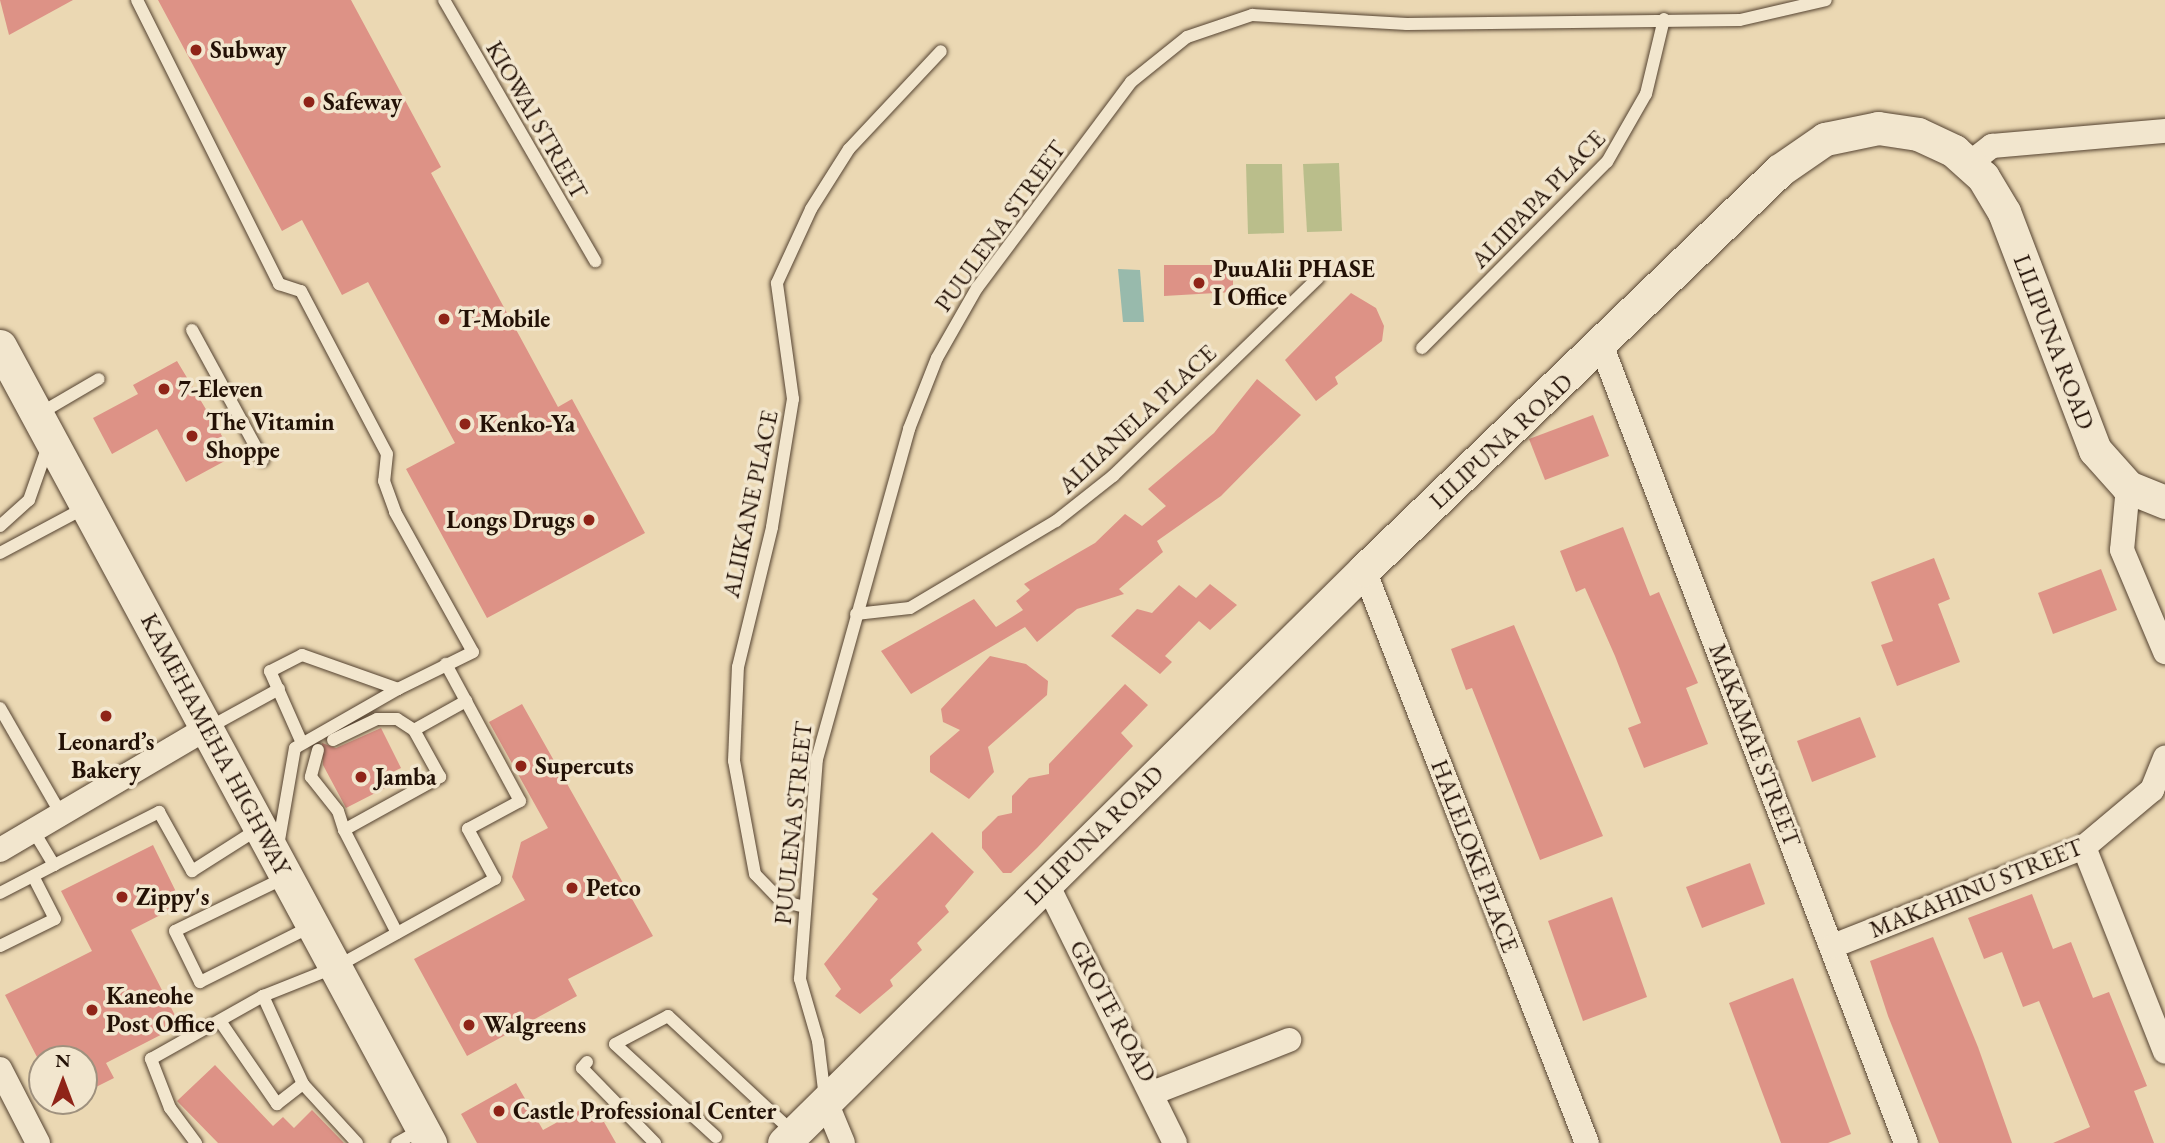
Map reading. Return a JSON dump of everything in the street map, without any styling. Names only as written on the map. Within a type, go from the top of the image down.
[{"type":"street","name":"LILIPUNA ROAD","points":[[789,1138],[1364,570],[1602,347],[1808,147],[1860,129],[1898,130],[1936,141],[1970,163],[2004,212],[2095,450],[2128,487],[2165,502]]},
{"type":"street","points":[[1970,163],[1992,146],[2165,131]]},
{"type":"street","name":"KAMEHAMEHA HIGHWAY","points":[[0,346],[336,967],[417,1138]]},
{"type":"street","name":"MAKAMAE STREET","points":[[1602,347],[1906,1143]]},
{"type":"street","points":[[2128,487],[2122,550],[2165,652]]},
{"type":"street","name":"HALELOKE PLACE","points":[[1364,570],[1587,1143]]},
{"type":"street","points":[[0,850],[207,728]]},
{"type":"street","name":"MAKAHINU STREET","points":[[1833,946],[2084,847],[2152,790],[2165,757]]},
{"type":"street","points":[[2084,847],[2165,1052]]},
{"type":"street","name":"GROTE ROAD","points":[[1046,882],[1155,1092],[1175,1143]]},
{"type":"street","points":[[1155,1092],[1289,1040]]},
{"type":"street","points":[[0,1069],[38,1143]]},
{"type":"street","points":[[826,1102],[843,1143]]},
{"type":"lane","points":[[138,0],[279,284],[300,291],[387,454],[384,481],[395,512],[473,652],[302,741],[287,774],[282,866],[175,931],[200,982],[313,925]]},
{"type":"lane","name":"KIOWAI STREET","points":[[444,0],[594,261]]},
{"type":"lane","name":"PUULENA STREET","points":[[826,1102],[818,1041],[800,979],[821,736],[909,429],[956,322],[1131,82],[1167,50],[1208,27],[1274,13],[1407,24],[1740,20],[1826,0]]},
{"type":"lane","name":"ALIIPAPA PLACE","points":[[1422,348],[1607,162],[1646,94],[1664,19]]},
{"type":"lane","name":"ALIIKANE PLACE","points":[[805,907],[781,901],[755,874],[734,761],[741,648],[772,527],[793,399],[778,283],[811,209],[849,149],[941,51]]},
{"type":"lane","name":"ALIIANELA PLACE","points":[[856,614],[896,613],[924,602],[1056,521],[1113,476],[1318,278]]},
{"type":"lane","points":[[192,330],[263,460]]},
{"type":"lane","points":[[0,526],[29,500],[44,427],[99,379]]},
{"type":"lane","points":[[0,553],[87,507]]},
{"type":"lane","points":[[302,741],[270,671],[302,655],[398,689]]},
{"type":"lane","points":[[196,1143],[170,1108],[151,1059],[263,996],[336,967],[495,879],[468,829],[520,801],[446,664]]},
{"type":"lane","points":[[207,728],[278,689]]},
{"type":"lane","points":[[414,730],[466,701]]},
{"type":"lane","points":[[1,711],[61,814]]},
{"type":"lane","points":[[333,740],[377,719],[397,719],[414,730],[440,777],[344,830]]},
{"type":"lane","points":[[318,750],[311,777],[338,811],[344,830],[397,933]]},
{"type":"lane","points":[[0,893],[159,812],[192,872],[261,828]]},
{"type":"lane","points":[[33,830],[54,865]]},
{"type":"lane","points":[[0,946],[55,919],[33,876]]},
{"type":"lane","points":[[263,996],[303,1084],[357,1143]]},
{"type":"lane","points":[[716,1137],[615,1044],[668,1016],[789,1138]]},
{"type":"lane","points":[[220,1021],[277,1104],[303,1084]]},
{"type":"lane","points":[[587,1062],[582,1068],[655,1143]]},
{"type":"green space","points":[[1339,163],[1342,231],[1307,232],[1303,164]]},
{"type":"green space","points":[[1246,164],[1282,164],[1284,233],[1248,234]]},
{"type":"shaded area","points":[[1118,269],[1140,270],[1144,322],[1123,322]]},
{"type":"building","points":[[0,0],[73,0],[9,35]]},
{"type":"building","points":[[158,0],[351,0],[441,167],[431,173],[558,407],[572,399],[645,533],[487,618],[406,469],[455,443],[368,282],[342,295],[302,220],[282,231]]},
{"type":"building","name":"PuuAlii PHASE I Office","points":[[1164,265],[1225,265],[1225,274],[1233,274],[1233,292],[1164,296]]},
{"type":"building","points":[[1351,293],[1376,308],[1384,326],[1382,341],[1335,377],[1338,384],[1316,401],[1285,360]]},
{"type":"building","points":[[177,361],[234,456],[186,482],[157,429],[112,454],[93,418],[138,394],[133,385]]},
{"type":"building","points":[[1257,379],[1301,415],[1221,496],[1157,541],[1163,552],[1119,589],[1124,594],[1077,609],[1037,642],[1025,627],[911,694],[881,651],[974,599],[996,627],[1023,610],[1016,601],[1030,590],[1024,584],[1095,543],[1125,514],[1142,526],[1166,506],[1148,489],[1214,433]]},
{"type":"building","points":[[1593,415],[1609,456],[1545,480],[1529,439]]},
{"type":"building","points":[[1623,527],[1650,596],[1659,592],[1698,683],[1686,688],[1708,744],[1644,768],[1628,728],[1641,723],[1585,588],[1576,592],[1560,551]]},
{"type":"building","points":[[1934,558],[1950,599],[1938,604],[1960,662],[1897,686],[1881,645],[1893,641],[1871,582]]},
{"type":"building","points":[[2101,569],[2117,610],[2053,634],[2038,593]]},
{"type":"building","points":[[1210,584],[1237,605],[1210,630],[1199,621],[1165,656],[1172,662],[1160,674],[1111,636],[1137,609],[1152,613],[1179,585],[1196,598]]},
{"type":"building","points":[[1514,625],[1603,836],[1540,860],[1472,688],[1466,690],[1451,649]]},
{"type":"building","points":[[990,656],[1026,664],[1048,681],[1047,695],[988,747],[994,772],[969,799],[930,772],[930,756],[960,730],[943,722],[941,709]]},
{"type":"building","points":[[1125,684],[1148,705],[1121,733],[1133,746],[1037,848],[1011,873],[1003,873],[982,848],[982,832],[998,816],[1012,813],[1012,796],[1029,778],[1049,774],[1049,764]]},
{"type":"building","points":[[522,704],[653,936],[568,979],[577,996],[467,1056],[414,959],[525,900],[512,877],[521,842],[548,828],[489,722]]},
{"type":"building","points":[[1860,717],[1876,757],[1812,782],[1797,741]]},
{"type":"building","points":[[381,728],[401,768],[382,777],[387,787],[346,808],[323,765],[322,743],[336,748]]},
{"type":"building","points":[[932,832],[974,872],[945,906],[949,912],[917,943],[922,950],[890,980],[893,986],[860,1014],[835,996],[841,989],[824,964],[878,899],[872,894]]},
{"type":"building","name":"Kaneohe Post Office","points":[[153,845],[182,904],[131,930],[180,1025],[106,1063],[114,1078],[98,1086],[98,1045],[31,1045],[5,995],[92,951],[61,891]]},
{"type":"building","points":[[1750,863],[1765,904],[1702,928],[1686,887]]},
{"type":"building","points":[[2032,894],[2053,949],[2071,942],[2093,998],[2109,992],[2147,1086],[2134,1091],[2154,1143],[2053,1143],[2090,1127],[2039,1001],[2023,1007],[2002,952],[1984,959],[1968,918]]},
{"type":"building","points":[[1612,897],[1647,997],[1583,1021],[1548,921]]},
{"type":"building","points":[[1933,937],[1978,1047],[2012,1143],[1939,1143],[1888,1016],[1870,961]]},
{"type":"building","points":[[1793,978],[1851,1134],[1828,1143],[1781,1143],[1729,1003]]},
{"type":"building","points":[[215,1065],[273,1126],[283,1117],[294,1128],[312,1110],[344,1143],[218,1143],[177,1101]]},
{"type":"building","name":"Castle Professional Center","points":[[516,1083],[543,1130],[587,1106],[596,1108],[616,1143],[477,1143],[461,1114]]},
{"type":"place","name":"Subway","points":[[196,50]]},
{"type":"place","name":"Safeway","points":[[309,102]]},
{"type":"place","name":"PuuAlii PHASE I Office","points":[[1199,283]]},
{"type":"place","name":"T-Mobile","points":[[444,319]]},
{"type":"place","name":"7-Eleven","points":[[164,389]]},
{"type":"place","name":"Kenko-Ya","points":[[465,424]]},
{"type":"place","name":"The Vitamin Shoppe","points":[[192,436]]},
{"type":"place","name":"Longs Drugs","points":[[589,520]]},
{"type":"place","name":"Leonard’s Bakery","points":[[106,716]]},
{"type":"place","name":"Supercuts","points":[[521,766]]},
{"type":"place","name":"Jamba","points":[[361,777]]},
{"type":"place","name":"Petco","points":[[572,888]]},
{"type":"place","name":"Zippy's","points":[[122,897]]},
{"type":"place","name":"Kaneohe Post Office","points":[[92,1010]]},
{"type":"place","name":"Walgreens","points":[[469,1025]]},
{"type":"place","name":"Castle Professional Center","points":[[499,1111]]}]
